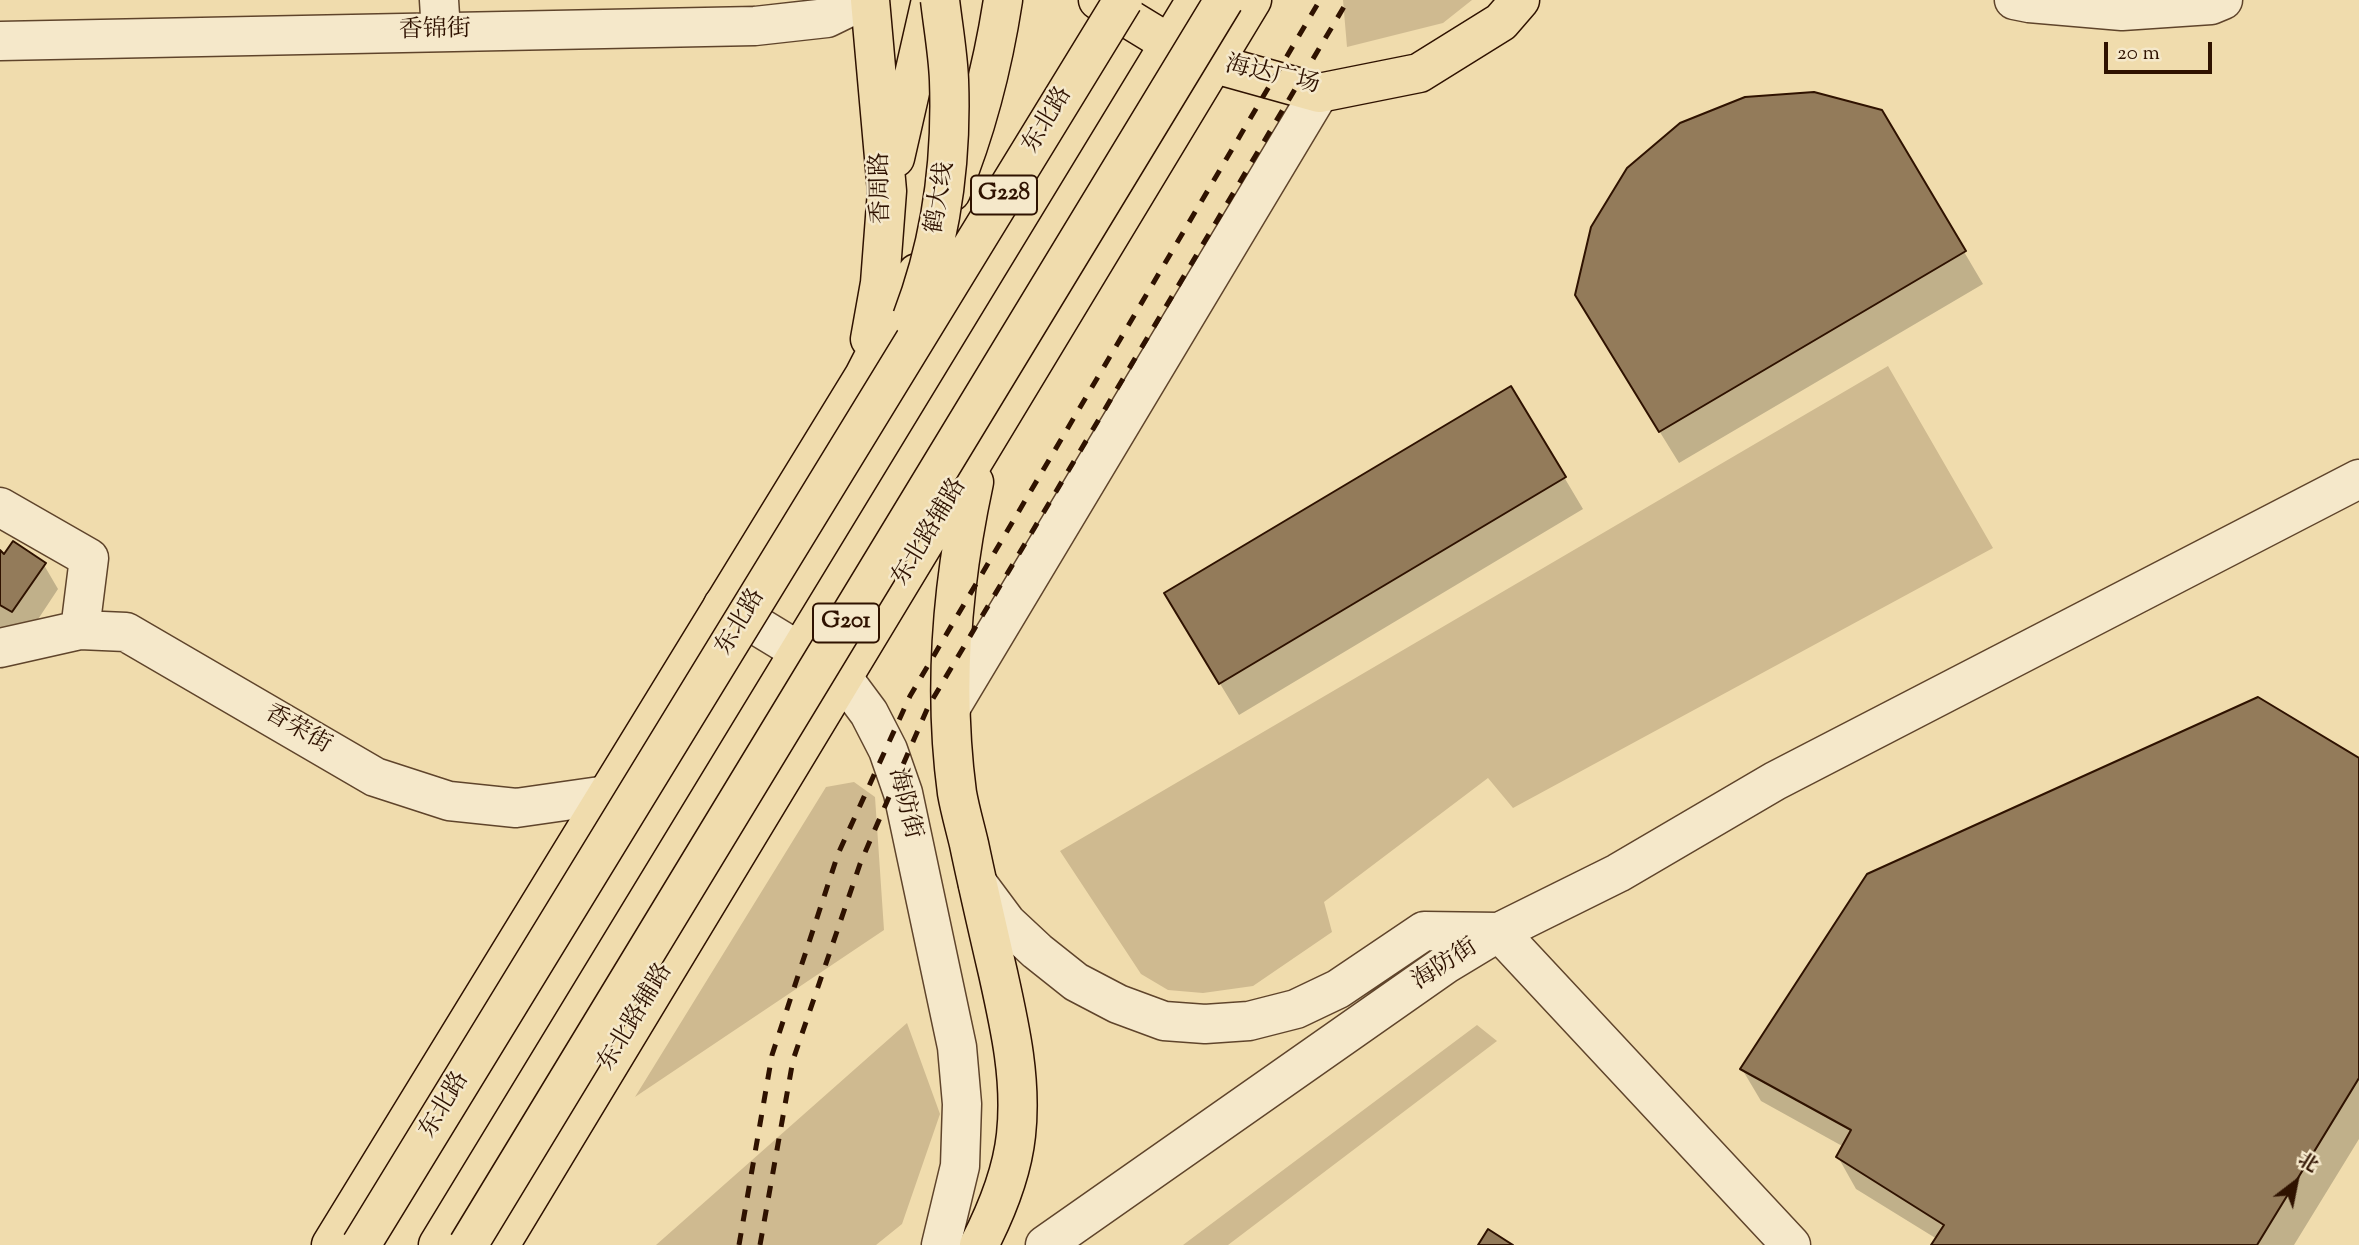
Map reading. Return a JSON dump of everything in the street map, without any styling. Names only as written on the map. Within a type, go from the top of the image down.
[{"type":"main road","name":"香周路","points":[[870,0],[887,191],[874,382]]},
{"type":"main road","points":[[887,191],[931,0]]},
{"type":"main road","name":"鹤大线","points":[[874,382],[919,299],[938,233],[949,155],[949,78],[940,0]]},
{"type":"main road","points":[[331,1245],[723,605],[874,382],[953,187],[980,108],[1003,0]]},
{"type":"main road","name":"海达广场","points":[[1098,0],[1170,44],[1215,64],[1319,93],[1419,73],[1501,22],[1520,0]]},
{"type":"main road","name":"东北路","points":[[361,1245],[874,382],[1123,0]]},
{"type":"main road","points":[[452,1240],[800,652],[1196,0]]},
{"type":"main road","name":"G201","points":[[452,1240],[1224,0]]},
{"type":"main road","name":"东北路辅路","points":[[500,1245],[1252,0]]},
{"type":"main road","points":[[979,1245],[994,1216],[1008,1174],[1016,1138],[1019,1095],[1014,1045],[957,793],[951,707],[952,621],[963,534],[981,451]]},
{"type":"street","name":"香锦街","points":[[0,41],[440,16],[755,26],[827,19],[864,0]]},
{"type":"street","points":[[2014,0],[2122,11],[2211,5],[2223,0]]},
{"type":"street","points":[[951,707],[1319,93]]},
{"type":"street","points":[[1791,1245],[1499,932],[1618,873],[1775,780],[2355,489]]},
{"type":"street","points":[[0,507],[89,558],[80,630]]},
{"type":"street","name":"海防街","points":[[723,605],[843,678],[869,713],[888,750],[903,793],[957,1047],[962,1104],[960,1166],[941,1245]]},
{"type":"street","name":"香荣街","points":[[0,648],[80,630],[126,632],[375,777],[449,801],[516,808],[607,795]]},
{"type":"street","name":"海防街","points":[[978,884],[1007,923],[1076,982],[1118,1004],[1164,1021],[1249,1021],[1296,1009],[1338,989],[1424,931],[1499,932]]},
{"type":"street","name":"海防街","points":[[1045,1245],[1446,964],[1499,932]]},
{"type":"shaded area","points":[[1343,0],[1472,0],[1443,23],[1347,47]]},
{"type":"shaded area","points":[[1888,366],[1993,548],[1513,808],[1488,778],[1324,902],[1332,932],[1253,986],[1203,993],[1168,990],[1141,974],[1060,851]]},
{"type":"shaded area","points":[[854,782],[875,797],[884,930],[635,1097],[826,787]]},
{"type":"shaded area","points":[[907,1023],[940,1114],[902,1224],[876,1245],[656,1245]]},
{"type":"shaded area","points":[[1477,1025],[1497,1041],[1228,1245],[1183,1245]]},
{"type":"building","points":[[1814,92],[1882,110],[1966,251],[1659,432],[1575,295],[1591,227],[1627,168],[1680,123],[1745,97]]},
{"type":"building","points":[[1511,386],[1566,477],[1219,684],[1164,593]]},
{"type":"building","points":[[13,541],[46,563],[12,612],[0,605],[0,550],[4,554]]},
{"type":"building","points":[[2258,697],[2359,758],[2359,1078],[2257,1245],[1931,1245],[1944,1225],[1836,1157],[1851,1130],[1740,1069],[1867,874]]},
{"type":"building","points":[[1488,1229],[1513,1245],[1478,1245]]},
{"type":"railway","points":[[739,1245],[772,1055],[838,854],[910,696],[1320,0]]},
{"type":"railway","points":[[760,1245],[793,1060],[860,864],[928,707],[1348,0]]}]
